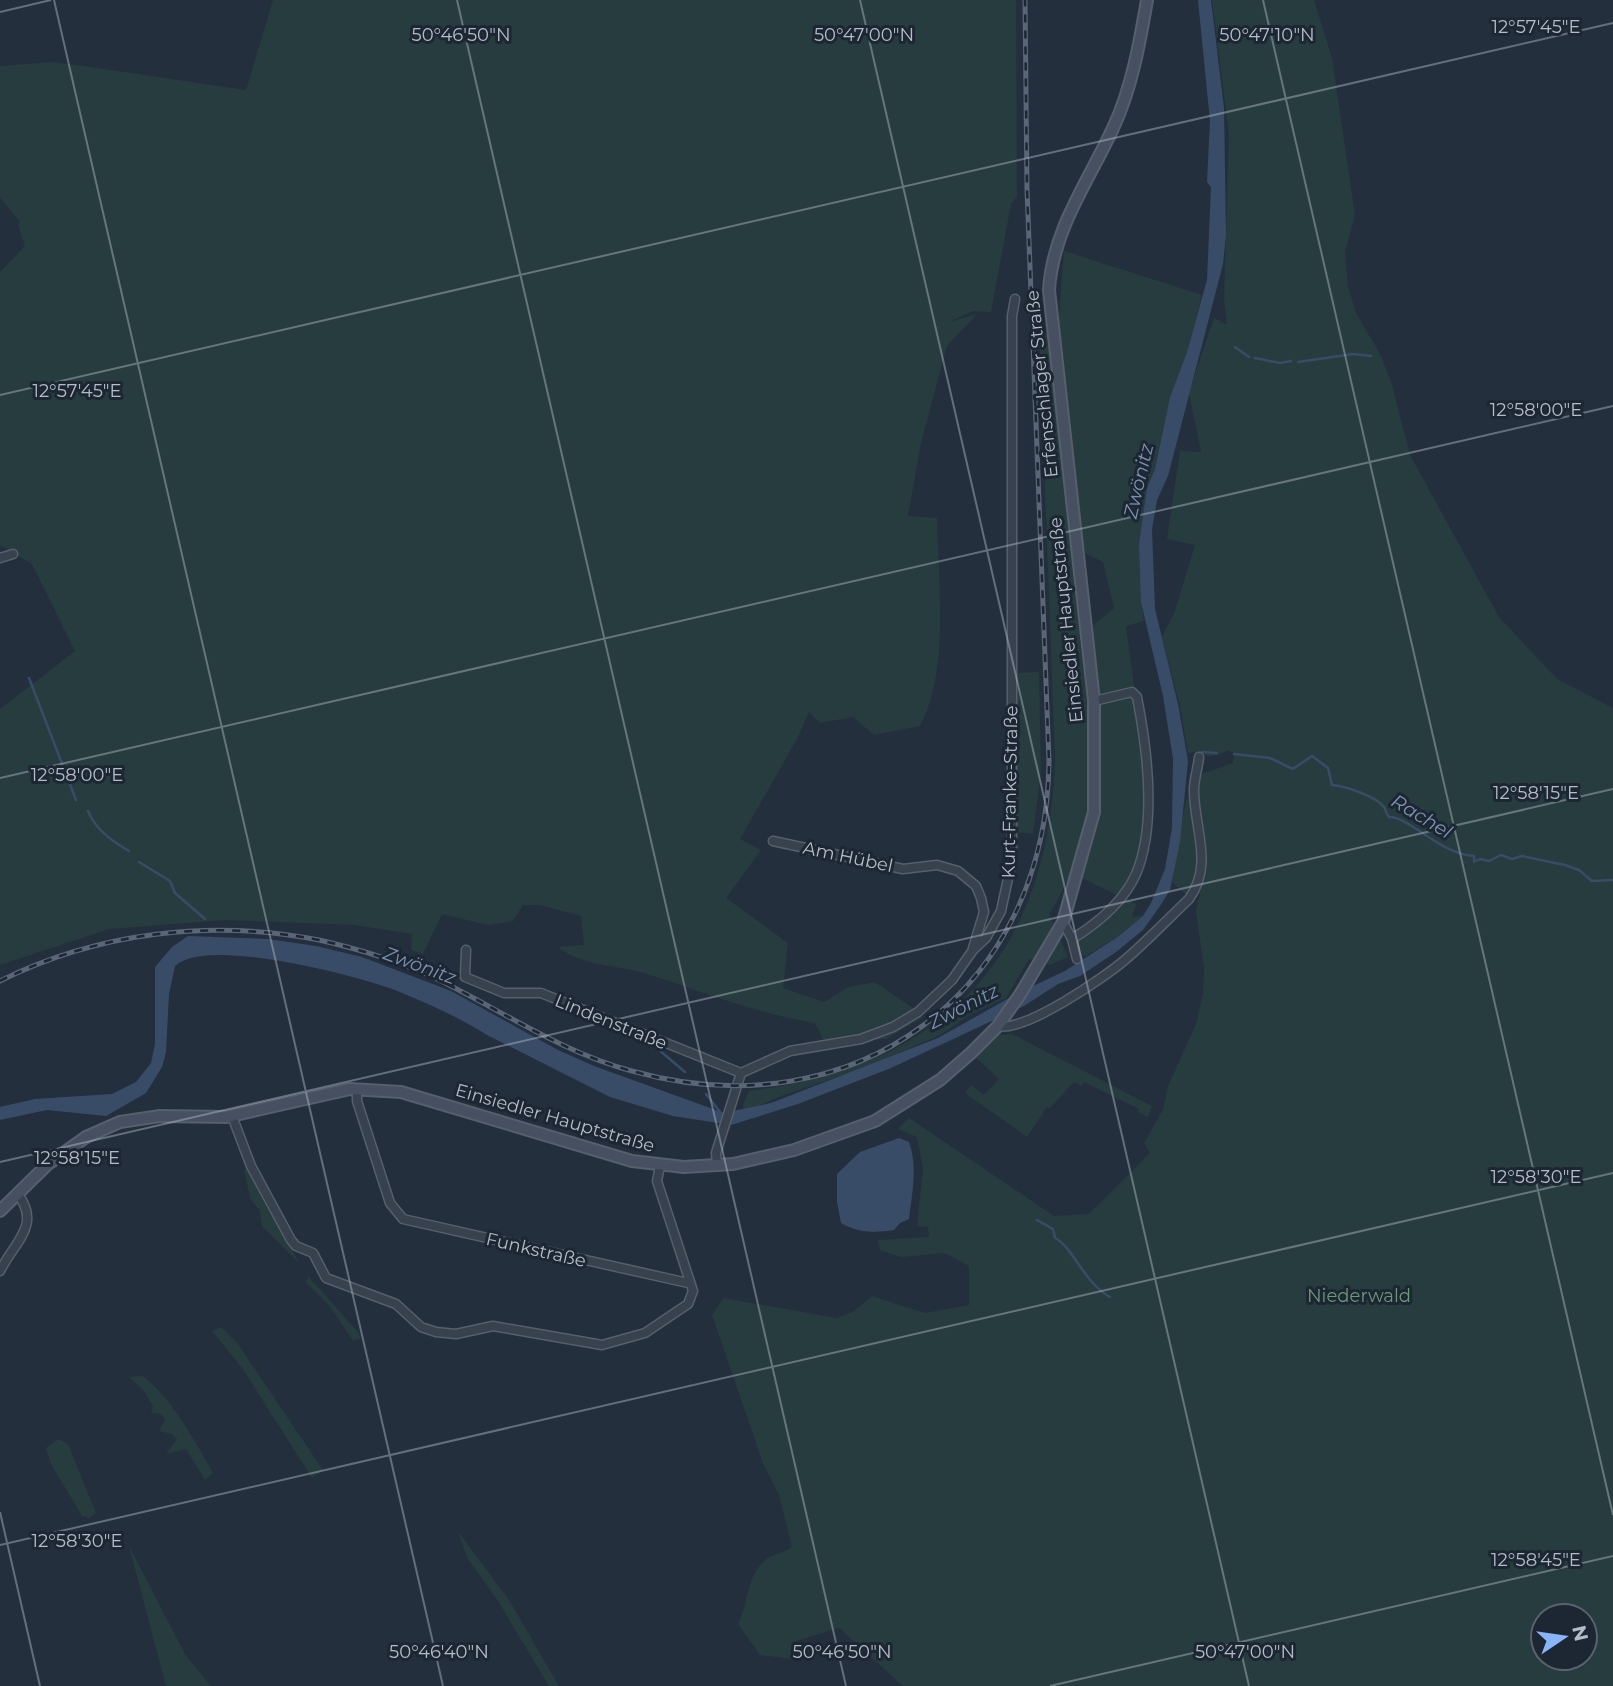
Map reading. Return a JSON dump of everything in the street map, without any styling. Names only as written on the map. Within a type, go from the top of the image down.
[{"type":"main road","name":"Erfenschlager Straße","points":[[1070,490],[1049,290],[1050,272],[1058,237],[1115,124],[1139,44],[1147,0]]},
{"type":"main road","name":"Einsiedler Hauptstraße","points":[[0,1211],[48,1164],[86,1136],[120,1122],[160,1115],[232,1116],[315,1095],[357,1089],[401,1092],[632,1161],[660,1166],[717,1166],[794,1150],[875,1121],[940,1080],[998,1026],[1034,974],[1063,922],[1094,812],[1094,701],[1070,490]]},
{"type":"street","name":"Erfenschlager Straße","points":[[1013,506],[1012,316],[1015,299]]},
{"type":"street","name":"Kurt-Franke-Straße","points":[[741,1073],[790,1051],[861,1039],[893,1027],[918,1012],[952,980],[972,950],[986,938],[1001,911],[1012,860],[1013,506]]},
{"type":"street","points":[[0,558],[13,554]]},
{"type":"street","points":[[1072,939],[1094,925],[1115,905],[1132,881],[1139,862],[1144,830],[1148,766],[1137,696],[1132,692],[1094,701]]},
{"type":"street","points":[[998,1026],[1021,1024],[1087,987],[1124,961],[1189,899],[1197,887],[1203,851],[1194,790],[1199,757]]},
{"type":"street","name":"Am Hübel","points":[[773,841],[903,869],[937,865],[958,871],[976,886],[984,912],[972,950]]},
{"type":"street","points":[[1063,922],[1072,939],[1077,959]]},
{"type":"street","name":"Lindenstraße","points":[[466,950],[465,977],[504,993],[541,993],[741,1073]]},
{"type":"street","points":[[717,1166],[716,1153],[741,1073]]},
{"type":"street","name":"Funkstraße","points":[[357,1089],[357,1101],[390,1203],[402,1219],[688,1283]]},
{"type":"street","points":[[232,1116],[251,1166],[296,1246],[313,1252],[326,1278],[396,1304],[421,1327],[456,1334],[493,1326],[602,1345],[645,1333],[688,1304],[693,1290],[688,1283],[657,1181],[660,1166]]},
{"type":"street","points":[[0,1271],[28,1224],[28,1206],[18,1193]]},
{"type":"green space","points":[[273,0],[1016,0],[1017,197],[1011,204],[991,312],[973,311],[949,322],[977,314],[947,346],[921,443],[908,516],[937,518],[939,652],[929,704],[920,726],[874,735],[853,717],[820,723],[809,712],[797,739],[740,839],[761,850],[726,898],[788,943],[783,988],[824,1002],[849,987],[875,982],[916,1010],[922,1018],[886,1039],[824,1041],[815,1023],[750,1008],[644,973],[577,958],[558,947],[584,945],[581,916],[540,905],[523,905],[513,921],[488,925],[442,914],[423,954],[411,950],[412,934],[354,925],[225,920],[109,929],[0,965],[0,709],[75,651],[32,564],[0,545],[0,272],[25,246],[18,225],[20,222],[0,198],[0,66],[52,62],[246,90]]},
{"type":"green space","name":"Niederwald","points":[[1212,0],[1314,0],[1332,58],[1355,215],[1345,252],[1348,286],[1356,313],[1380,354],[1391,381],[1410,455],[1499,617],[1557,679],[1613,708],[1613,1686],[903,1686],[839,1628],[793,1642],[793,1659],[760,1655],[738,1624],[757,1569],[766,1559],[792,1547],[779,1495],[763,1463],[712,1315],[723,1298],[837,1318],[854,1311],[872,1296],[925,1313],[969,1305],[969,1266],[945,1253],[901,1257],[880,1250],[878,1240],[929,1237],[928,1227],[917,1226],[923,1168],[917,1137],[898,1129],[909,1118],[1054,1216],[1089,1214],[1150,1153],[1144,1143],[1163,1110],[1168,1086],[1196,1024],[1203,994],[1204,968],[1196,912],[1205,869],[1199,775],[1233,763],[1234,753],[1228,750],[1209,756],[1198,752],[1188,753],[1180,706],[1162,637],[1175,611],[1195,545],[1167,539],[1180,451],[1201,452],[1189,393],[1214,318],[1227,325],[1224,300],[1229,134]]},
{"type":"green space","points":[[1064,251],[1202,295],[1187,352],[1170,397],[1155,469],[1147,488],[1141,602],[1144,621],[1126,626],[1148,790],[1139,862],[1122,896],[1136,904],[1132,917],[1143,916],[1119,936],[1084,957],[1072,939],[1121,897],[1078,876],[1094,812],[1086,631],[1114,608],[1103,562],[1073,547],[1089,735],[1089,781],[1084,826],[1071,871],[1049,914],[1068,957],[1050,965],[1029,959],[1006,998],[968,1016],[942,1034],[873,1065],[778,1097],[744,1113],[743,1105],[749,1091],[818,1078],[878,1057],[930,1027],[973,990],[1007,944],[1032,891],[1048,829],[1055,759],[1039,329],[1049,335],[1058,328]]},
{"type":"green space","points":[[1039,672],[1041,771],[1033,834],[1016,832],[1016,673]]},
{"type":"green space","points":[[1186,799],[1193,800],[1199,849],[1197,873],[1187,896],[1172,882]]},
{"type":"green space","points":[[1012,1034],[1152,1106],[1148,1117],[1138,1112],[1139,1109],[1084,1082],[1082,1086],[1074,1082],[1050,1108],[1047,1107],[1027,1137],[965,1093],[971,1085],[984,1095],[999,1079],[976,1058],[999,1035]]},
{"type":"green space","points":[[244,1169],[249,1169],[299,1263],[262,1226],[260,1211],[250,1198]]},
{"type":"green space","points":[[308,1276],[361,1338],[353,1341],[329,1305],[306,1283]]},
{"type":"green space","points":[[221,1327],[238,1344],[323,1470],[312,1478],[242,1368],[212,1331]]},
{"type":"green space","points":[[143,1376],[164,1396],[190,1434],[213,1473],[205,1480],[186,1449],[166,1454],[177,1439],[172,1434],[159,1431],[165,1419],[161,1414],[151,1413],[153,1406],[144,1391],[129,1377]]},
{"type":"green space","points":[[58,1439],[68,1444],[96,1513],[89,1518],[82,1516],[51,1464],[46,1448]]},
{"type":"green space","points":[[457,1530],[509,1600],[559,1686],[549,1686],[498,1601],[468,1559]]},
{"type":"green space","points":[[129,1546],[185,1654],[211,1686],[166,1686]]},
{"type":"water","points":[[1198,0],[1211,0],[1224,108],[1226,235],[1223,264],[1168,476],[1157,500],[1152,529],[1155,609],[1178,704],[1188,761],[1180,842],[1170,890],[1143,930],[1080,976],[1058,984],[1024,1006],[891,1068],[798,1104],[731,1125],[673,1116],[610,1097],[465,1022],[375,983],[316,968],[248,956],[217,955],[192,958],[175,966],[169,994],[166,1052],[162,1067],[146,1093],[106,1116],[47,1110],[0,1120],[0,1107],[35,1099],[112,1094],[136,1082],[151,1063],[155,1044],[155,967],[172,947],[188,936],[268,939],[316,946],[362,957],[451,991],[558,1050],[594,1066],[724,1113],[771,1103],[938,1038],[1018,993],[1065,971],[1119,936],[1143,916],[1165,869],[1172,828],[1173,759],[1163,696],[1141,602],[1139,544],[1147,488],[1155,469],[1170,397],[1187,352],[1207,280],[1211,187],[1207,182],[1210,121]]},
{"type":"water","points":[[899,1138],[909,1142],[912,1151],[914,1180],[909,1219],[894,1230],[880,1232],[860,1230],[841,1223],[837,1202],[837,1174],[860,1152]]},
{"type":"waterway","points":[[1235,347],[1249,357]]},
{"type":"waterway","points":[[1298,362],[1353,354],[1371,356]]},
{"type":"waterway","points":[[1255,358],[1280,363],[1291,361]]},
{"type":"waterway","points":[[29,678],[76,800]]},
{"type":"waterway","name":"Rachel","points":[[1202,752],[1217,753]]},
{"type":"waterway","name":"Rachel","points":[[1234,754],[1270,758],[1293,769],[1312,756],[1328,768],[1332,785],[1367,795],[1380,803],[1389,817],[1397,818],[1450,849],[1474,856],[1474,862],[1480,859],[1489,861],[1501,855],[1512,859],[1522,856],[1565,865],[1579,870],[1592,881],[1613,880]]},
{"type":"waterway","points":[[88,811],[105,834],[129,851]]},
{"type":"waterway","points":[[139,862],[170,881],[175,893],[205,919]]},
{"type":"waterway","points":[[658,1049],[685,1072]]},
{"type":"waterway","points":[[706,1094],[721,1113]]},
{"type":"waterway","points":[[1037,1220],[1053,1229],[1055,1238],[1068,1249],[1093,1283],[1110,1297]]},
{"type":"railway","points":[[0,981],[37,964],[76,951],[156,934],[197,931],[279,934],[319,940],[407,966],[460,990],[556,1042],[606,1063],[632,1071],[713,1085],[790,1081],[861,1061],[923,1026],[974,977],[1014,916],[1040,843],[1049,761],[1027,189],[1025,0]]},
{"type":"water label","name":"Zwönitz","points":[[1138,481]]},
{"type":"water label","name":"Zwönitz","points":[[420,965]]},
{"type":"water label","name":"Zwönitz","points":[[963,1006]]}]
